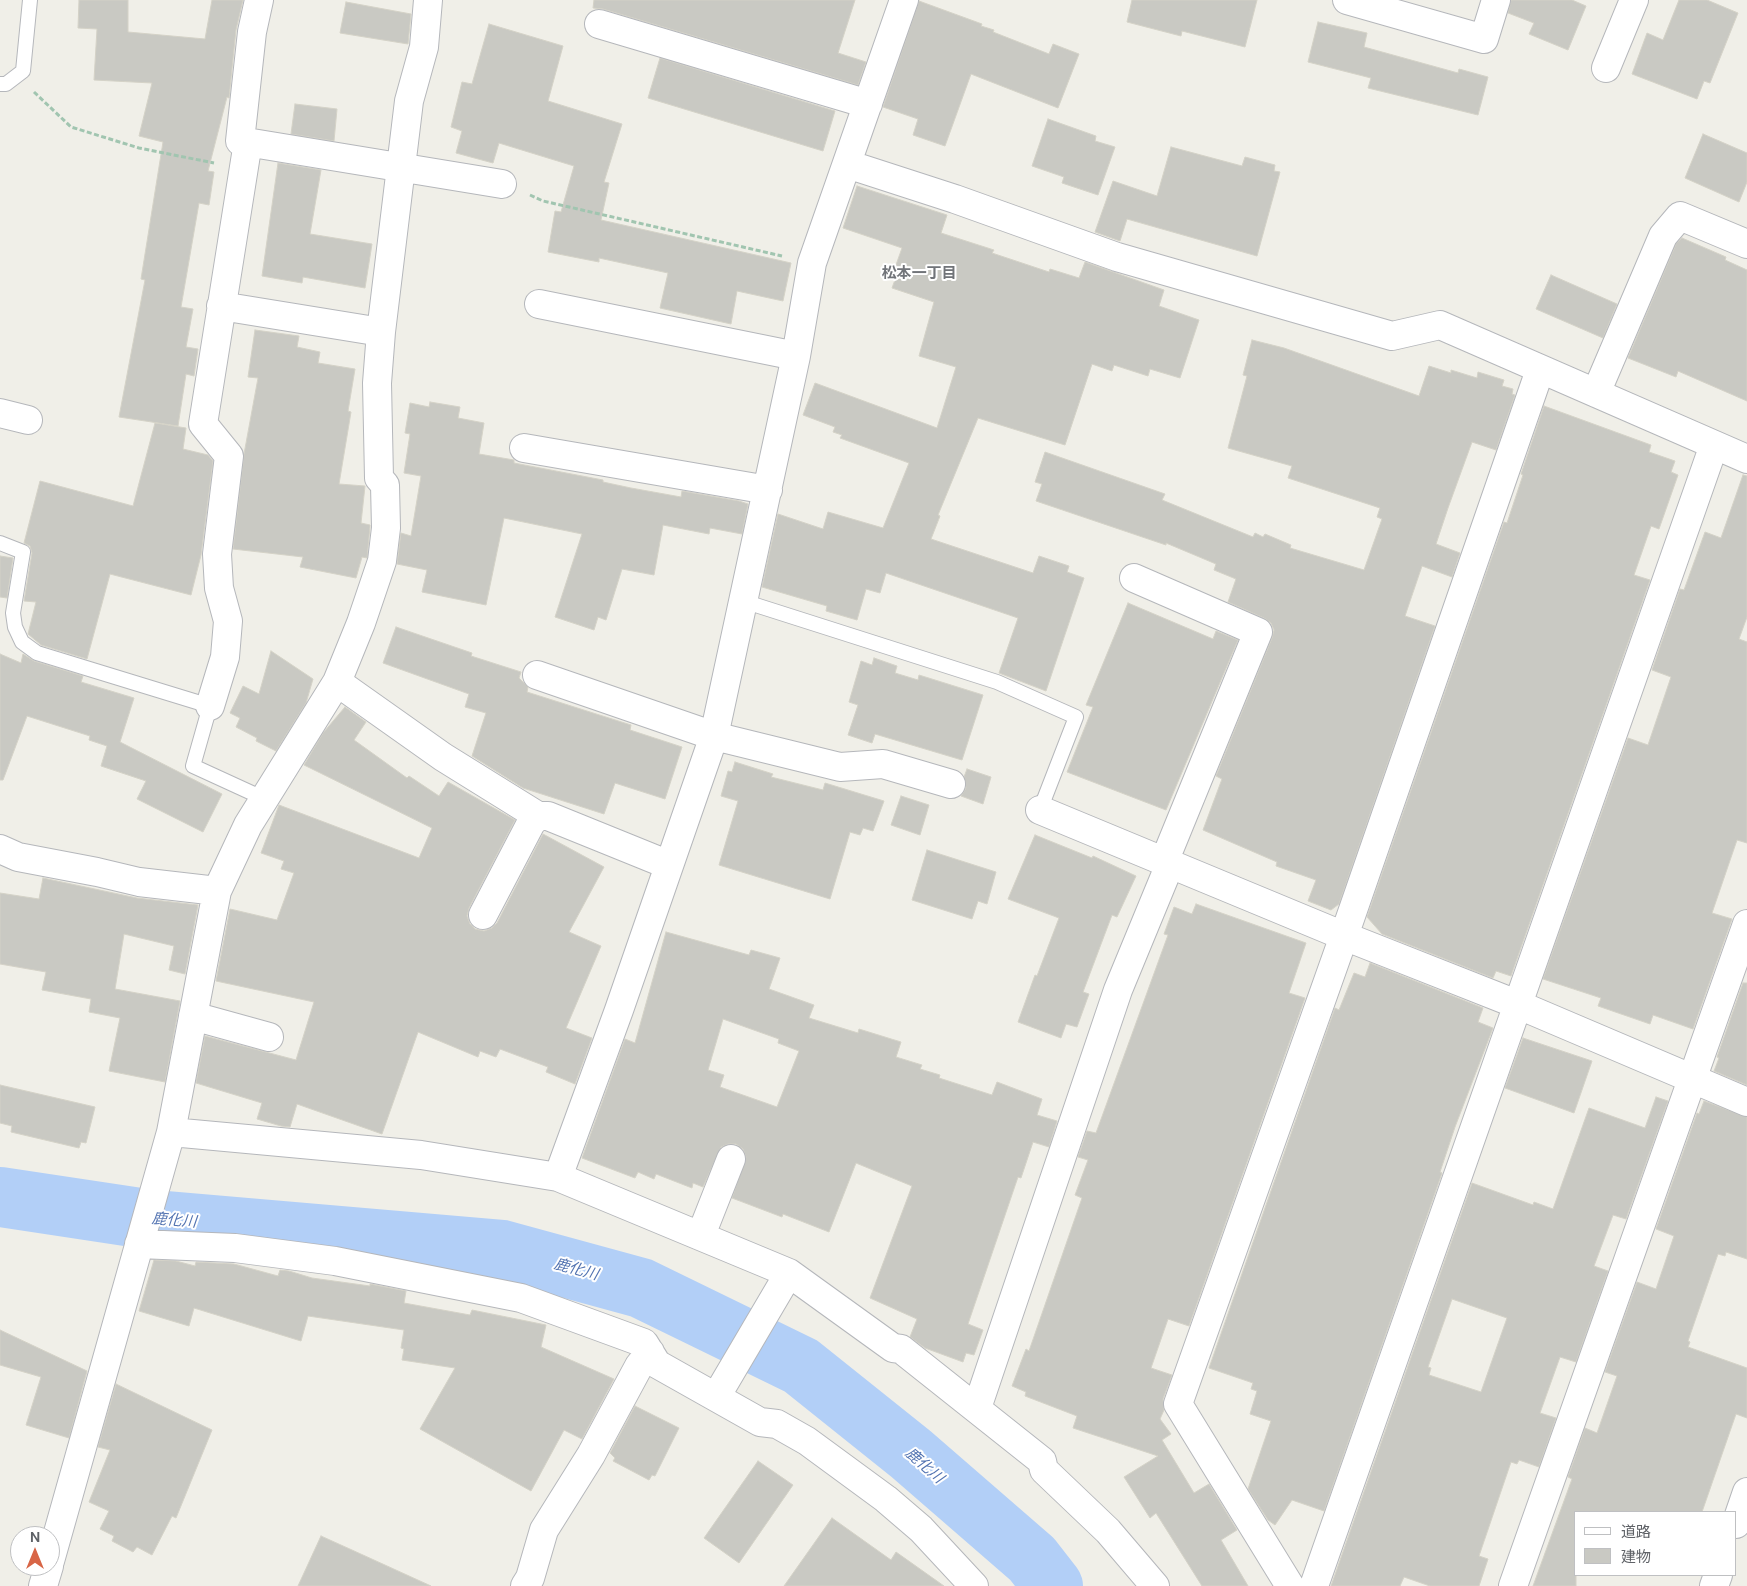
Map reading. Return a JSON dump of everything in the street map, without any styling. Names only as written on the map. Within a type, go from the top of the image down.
[{"type":"street","points":[[259,0],[252,32],[240,141],[402,166],[502,184]]},
{"type":"street","points":[[60,1526],[172,1132],[217,891],[248,825],[337,682],[361,624],[382,561],[386,528],[385,484],[379,478],[377,383],[380,332],[409,100],[424,47],[428,0]]},
{"type":"street","points":[[558,1178],[714,736],[796,356],[812,263],[904,0]]},
{"type":"street","points":[[1347,0],[1484,39],[1496,0]]},
{"type":"street","points":[[1606,68],[1634,0]]},
{"type":"street","points":[[599,24],[868,104]]},
{"type":"street","points":[[210,706],[224,657],[228,621],[219,588],[217,554],[229,456],[203,424],[248,142]]},
{"type":"street","points":[[847,164],[1117,257],[1392,336],[1440,325],[1747,459]]},
{"type":"street","points":[[1596,393],[1663,236],[1680,216],[1747,244]]},
{"type":"street","points":[[539,304],[796,356]]},
{"type":"street","points":[[221,306],[380,332]]},
{"type":"street","points":[[1290,1586],[1178,1404],[1344,936],[1540,370]]},
{"type":"street","points":[[0,413],[28,420]]},
{"type":"street","points":[[1314,1586],[1714,444]]},
{"type":"street","points":[[524,448],[768,490]]},
{"type":"street","points":[[977,1408],[1118,990],[1258,632],[1134,578]]},
{"type":"street","points":[[536,675],[714,736],[840,767],[883,764],[952,784]]},
{"type":"street","points":[[337,682],[443,757],[538,816],[548,816],[669,865]]},
{"type":"street","points":[[1040,810],[1344,936],[1519,1005],[1747,1102]]},
{"type":"street","points":[[483,915],[532,823],[538,816]]},
{"type":"street","points":[[0,849],[18,857],[138,882],[217,891]]},
{"type":"street","points":[[1513,1586],[1747,924]]},
{"type":"street","points":[[193,1016],[269,1037]]},
{"type":"street","points":[[172,1132],[421,1155],[558,1178],[789,1272],[893,1348],[901,1349],[1042,1461],[1044,1470],[1108,1532],[1155,1586]]},
{"type":"street","points":[[701,1235],[731,1159]]},
{"type":"street","points":[[139,1244],[235,1248],[335,1261],[521,1298],[644,1343],[657,1364],[760,1422],[777,1424],[807,1441],[886,1499],[921,1529],[974,1586]]},
{"type":"street","points":[[716,1397],[789,1272]]},
{"type":"street","points":[[525,1586],[530,1578],[544,1530],[591,1455],[639,1366],[650,1352]]},
{"type":"street","points":[[1737,1521],[1747,1492]]},
{"type":"lane","points":[[3,84],[23,71],[30,0]]},
{"type":"lane","points":[[0,543],[23,552],[13,613],[15,627],[22,642],[37,654],[210,706],[193,766],[265,799]]},
{"type":"lane","points":[[743,601],[871,644],[997,682],[1076,717],[1040,810]]},
{"type":"path","points":[[3,84],[12,90],[30,87],[43,103],[71,127],[140,148],[244,169]]},
{"type":"path","points":[[502,184],[543,201],[812,263]]},
{"type":"building","points":[[79,0],[128,0],[128,32],[205,39],[212,0],[243,0],[236,30],[229,98],[227,97],[208,171],[214,172],[209,205],[199,203],[181,307],[193,309],[186,347],[198,349],[194,376],[186,374],[178,426],[119,417],[145,280],[141,279],[163,142],[139,136],[152,83],[94,80],[97,29],[78,28]]},
{"type":"building","points":[[594,0],[855,0],[838,53],[866,62],[858,85],[603,9],[593,8]]},
{"type":"building","points":[[1132,0],[1257,0],[1245,47],[1182,31],[1181,36],[1127,22]]},
{"type":"building","points":[[1511,0],[1572,0],[1586,6],[1568,50],[1529,34],[1534,23],[1508,13]]},
{"type":"building","points":[[1679,0],[1707,0],[1738,13],[1710,83],[1704,81],[1697,99],[1632,74],[1647,33],[1663,40]]},
{"type":"building","points":[[919,1],[982,24],[981,26],[994,30],[993,32],[1049,54],[1053,44],[1079,54],[1058,108],[971,74],[945,146],[913,135],[918,119],[883,107]]},
{"type":"building","points":[[346,2],[411,14],[408,44],[340,33]]},
{"type":"building","points":[[1318,22],[1367,33],[1364,47],[1458,73],[1459,69],[1488,77],[1478,115],[1368,88],[1371,78],[1308,62]]},
{"type":"building","points":[[489,24],[563,46],[548,101],[622,124],[604,182],[609,183],[601,220],[791,263],[783,301],[737,291],[731,324],[660,308],[668,273],[599,258],[599,262],[548,252],[555,211],[561,212],[574,166],[499,143],[493,163],[456,153],[462,131],[451,127],[462,82],[472,84]]},
{"type":"building","points":[[660,58],[835,111],[823,151],[648,98]]},
{"type":"building","points":[[295,104],[337,109],[334,141],[291,134]]},
{"type":"building","points":[[1048,119],[1096,136],[1095,141],[1115,147],[1098,195],[1062,183],[1064,177],[1032,166]]},
{"type":"building","points":[[1703,134],[1747,153],[1747,182],[1739,202],[1685,178]]},
{"type":"building","points":[[1171,147],[1242,166],[1245,157],[1275,165],[1274,171],[1280,172],[1257,256],[1127,219],[1120,241],[1095,232],[1113,181],[1157,196]]},
{"type":"building","points":[[278,163],[321,170],[310,234],[372,244],[365,288],[303,277],[302,283],[262,276]]},
{"type":"building","points":[[857,186],[947,215],[941,233],[994,250],[992,253],[1049,272],[1050,269],[1079,278],[1085,262],[1164,290],[1159,306],[1199,320],[1180,378],[1150,369],[1148,376],[1114,365],[1112,371],[1092,364],[1065,445],[978,418],[938,515],[940,516],[931,539],[1033,573],[1039,556],[1069,566],[1067,572],[1084,578],[1046,691],[999,673],[1018,618],[886,573],[880,593],[866,589],[857,620],[826,611],[827,606],[762,587],[778,514],[823,529],[828,512],[883,528],[909,463],[840,438],[842,435],[833,432],[835,427],[803,415],[815,383],[937,428],[956,367],[919,356],[934,302],[892,288],[896,277],[892,276],[902,248],[843,228]]},
{"type":"building","points":[[1682,238],[1726,257],[1725,260],[1747,270],[1747,401],[1678,371],[1676,377],[1628,358],[1676,244]]},
{"type":"building","points":[[1551,275],[1617,304],[1603,338],[1536,309]]},
{"type":"building","points":[[255,330],[299,336],[297,347],[320,352],[318,363],[355,369],[348,411],[351,412],[339,484],[365,486],[361,523],[370,525],[367,558],[362,557],[356,578],[300,567],[303,557],[233,549],[244,454],[258,378],[248,377]]},
{"type":"building","points":[[1252,340],[1284,348],[1419,396],[1429,366],[1477,378],[1478,372],[1504,380],[1502,386],[1513,389],[1512,394],[1515,395],[1496,450],[1472,442],[1448,508],[1436,544],[1460,553],[1452,577],[1422,566],[1405,616],[1435,626],[1339,904],[1331,910],[1308,901],[1316,880],[1276,866],[1277,862],[1203,830],[1222,779],[1216,776],[1272,638],[1274,630],[1271,623],[1228,602],[1236,579],[1214,570],[1216,564],[1166,543],[1166,545],[1036,501],[1042,484],[1035,482],[1045,452],[1165,494],[1162,500],[1253,537],[1255,533],[1263,537],[1265,534],[1291,545],[1290,548],[1364,570],[1382,519],[1377,517],[1380,508],[1288,478],[1292,466],[1228,448],[1247,376],[1243,375]]},
{"type":"building","points":[[430,402],[460,407],[458,418],[484,423],[479,454],[514,460],[514,463],[603,480],[603,482],[631,488],[681,497],[682,491],[748,504],[742,534],[710,528],[709,534],[663,525],[654,575],[622,569],[606,620],[598,617],[594,630],[555,617],[582,534],[504,518],[486,605],[422,592],[427,570],[397,564],[401,533],[411,536],[421,476],[404,473],[410,434],[405,433],[410,403],[429,407]]},
{"type":"building","points":[[1544,406],[1651,445],[1649,452],[1675,461],[1671,472],[1678,475],[1659,529],[1651,526],[1634,575],[1650,580],[1511,976],[1496,971],[1493,978],[1382,934],[1367,917],[1504,522],[1507,523]]},
{"type":"building","points":[[155,423],[186,428],[183,449],[208,455],[213,461],[201,555],[191,595],[110,574],[87,659],[41,645],[28,634],[36,602],[24,601],[32,553],[30,546],[24,543],[40,481],[133,506]]},
{"type":"building","points":[[1743,475],[1747,476],[1747,617],[1739,639],[1747,642],[1747,843],[1737,840],[1712,913],[1732,919],[1693,1029],[1653,1015],[1650,1024],[1598,1006],[1601,998],[1543,979],[1628,738],[1648,745],[1671,677],[1652,670],[1680,589],[1684,590],[1705,532],[1721,538]]},
{"type":"building","points":[[0,556],[13,558],[7,598],[0,597]]},
{"type":"building","points":[[1128,603],[1213,639],[1216,631],[1238,640],[1166,810],[1067,772],[1093,707],[1086,705]]},
{"type":"building","points":[[396,627],[472,653],[471,656],[521,672],[519,678],[528,687],[527,692],[631,725],[630,730],[682,747],[665,799],[615,783],[604,814],[523,788],[472,756],[486,713],[465,707],[469,694],[383,663]]},
{"type":"building","points":[[271,651],[313,679],[306,703],[276,751],[256,741],[257,738],[236,727],[240,718],[230,713],[243,686],[259,694]]},
{"type":"building","points":[[0,654],[21,663],[23,654],[34,661],[83,676],[81,682],[134,698],[120,742],[222,794],[203,832],[137,799],[146,781],[101,766],[107,746],[89,740],[90,736],[27,716],[3,780],[0,780]]},
{"type":"building","points":[[874,658],[897,666],[895,673],[918,680],[919,675],[983,695],[962,760],[875,734],[872,743],[848,735],[858,705],[849,702],[861,661],[872,665]]},
{"type":"building","points":[[345,707],[366,722],[354,740],[407,778],[409,776],[439,796],[448,782],[515,820],[469,908],[467,916],[470,924],[475,929],[484,931],[492,928],[497,923],[543,834],[604,867],[569,932],[601,946],[566,1028],[592,1038],[575,1084],[546,1072],[548,1067],[500,1049],[496,1057],[480,1051],[478,1057],[418,1032],[382,1134],[297,1104],[290,1127],[281,1126],[257,1119],[262,1103],[196,1083],[205,1036],[296,1060],[314,1002],[216,981],[230,909],[277,920],[294,873],[281,869],[284,861],[261,853],[279,805],[419,858],[432,828],[304,765],[323,733]]},
{"type":"building","points":[[735,762],[773,774],[771,777],[823,790],[825,783],[884,801],[873,831],[863,828],[860,835],[850,832],[830,899],[719,865],[738,801],[721,796],[728,771],[732,772]]},
{"type":"building","points":[[967,769],[991,777],[983,804],[961,796],[966,788],[964,777]]},
{"type":"building","points":[[901,796],[929,805],[920,835],[891,825]]},
{"type":"building","points":[[1035,835],[1092,858],[1093,856],[1136,876],[1117,917],[1112,915],[1083,992],[1089,994],[1077,1027],[1066,1024],[1061,1038],[1018,1022],[1059,918],[1008,899]]},
{"type":"building","points":[[927,850],[996,872],[987,904],[978,901],[972,919],[912,900]]},
{"type":"building","points":[[43,878],[137,898],[198,905],[185,974],[169,970],[174,946],[124,934],[115,989],[180,1001],[165,1082],[109,1071],[120,1018],[89,1012],[91,999],[42,990],[46,972],[0,964],[0,893],[39,899]]},
{"type":"building","points":[[1196,904],[1306,943],[1289,993],[1305,998],[1189,1326],[1168,1319],[1151,1368],[1172,1375],[1163,1399],[1164,1410],[1160,1419],[1171,1434],[1162,1440],[1194,1493],[1209,1484],[1237,1530],[1221,1540],[1248,1586],[1202,1586],[1156,1513],[1150,1518],[1124,1477],[1158,1456],[1073,1428],[1077,1416],[1025,1396],[1026,1392],[1012,1386],[1026,1349],[1029,1351],[1082,1198],[1075,1195],[1088,1160],[1078,1157],[1087,1131],[1096,1133],[1168,935],[1164,934],[1174,907],[1192,914]]},
{"type":"building","points":[[666,932],[749,955],[751,950],[780,958],[769,989],[814,1005],[809,1018],[858,1033],[859,1029],[901,1042],[896,1057],[922,1065],[920,1069],[940,1075],[939,1078],[992,1095],[997,1082],[1042,1099],[1037,1115],[1057,1121],[1049,1147],[1033,1142],[1021,1178],[1018,1177],[968,1324],[983,1330],[974,1355],[966,1353],[963,1362],[925,1348],[910,1337],[917,1319],[870,1298],[912,1186],[856,1163],[829,1232],[783,1214],[782,1217],[732,1198],[746,1157],[743,1149],[736,1144],[728,1144],[721,1147],[703,1187],[693,1183],[692,1188],[656,1174],[654,1179],[638,1172],[635,1178],[582,1158],[625,1039],[635,1043]],"holes":[[[723,1019],[779,1039],[778,1043],[799,1051],[777,1107],[720,1087],[724,1075],[708,1070]]]},
{"type":"building","points":[[1370,963],[1483,1008],[1478,1022],[1493,1028],[1455,1127],[1440,1172],[1442,1173],[1324,1511],[1292,1500],[1275,1525],[1268,1520],[1248,1489],[1271,1421],[1250,1414],[1257,1391],[1251,1389],[1253,1383],[1209,1368],[1335,1008],[1339,1010],[1354,973],[1365,977]]},
{"type":"building","points":[[1743,983],[1747,983],[1747,1085],[1714,1071],[1719,1058],[1717,1057]]},
{"type":"building","points":[[1523,1038],[1592,1061],[1574,1113],[1505,1088]]},
{"type":"building","points":[[0,1085],[95,1107],[86,1143],[81,1142],[79,1148],[11,1132],[12,1126],[0,1123]]},
{"type":"building","points":[[1656,1097],[1668,1101],[1626,1219],[1613,1215],[1594,1266],[1608,1271],[1576,1362],[1560,1357],[1540,1413],[1556,1418],[1539,1467],[1519,1460],[1517,1464],[1511,1462],[1479,1556],[1488,1559],[1479,1586],[1430,1586],[1404,1577],[1400,1586],[1331,1586],[1472,1183],[1533,1205],[1534,1202],[1553,1209],[1589,1108],[1645,1128]],"holes":[[[1452,1299],[1507,1318],[1481,1392],[1429,1375],[1431,1368],[1428,1367]]]},
{"type":"building","points":[[1704,1101],[1747,1117],[1747,1259],[1726,1252],[1725,1256],[1718,1254],[1688,1341],[1690,1342],[1688,1347],[1747,1368],[1747,1418],[1736,1414],[1702,1511],[1574,1511],[1574,1576],[1576,1576],[1576,1586],[1533,1586],[1572,1479],[1568,1477],[1585,1428],[1597,1433],[1617,1376],[1605,1372],[1637,1282],[1656,1289],[1674,1236],[1656,1229],[1697,1113],[1699,1114]]},
{"type":"building","points":[[154,1260],[176,1261],[195,1266],[196,1262],[234,1264],[278,1276],[280,1270],[312,1278],[370,1286],[370,1284],[406,1291],[404,1303],[470,1315],[472,1310],[546,1325],[541,1347],[614,1379],[582,1439],[564,1430],[531,1491],[420,1429],[455,1368],[402,1360],[404,1349],[401,1348],[404,1330],[308,1316],[301,1341],[194,1308],[189,1326],[139,1311]]},
{"type":"building","points":[[0,1330],[87,1371],[69,1438],[26,1425],[41,1377],[0,1365]]},
{"type":"building","points":[[116,1384],[212,1430],[176,1518],[172,1516],[152,1555],[137,1547],[133,1552],[112,1541],[114,1536],[100,1529],[109,1511],[89,1502],[110,1450],[98,1447]]},
{"type":"building","points":[[635,1406],[679,1428],[655,1476],[652,1475],[649,1480],[613,1461],[615,1458],[610,1453]]},
{"type":"building","points":[[758,1461],[793,1485],[739,1563],[704,1538]]},
{"type":"building","points":[[832,1518],[891,1560],[896,1552],[944,1586],[784,1586]]},
{"type":"building","points":[[321,1536],[352,1550],[431,1586],[298,1586]]},
{"type":"waterway","name":"鹿化川","points":[[0,1197],[153,1220],[502,1250],[641,1288],[801,1366],[911,1454],[1032,1559],[1053,1586]]},
{"type":"district","name":"松本一丁目","points":[[919,274]]}]
